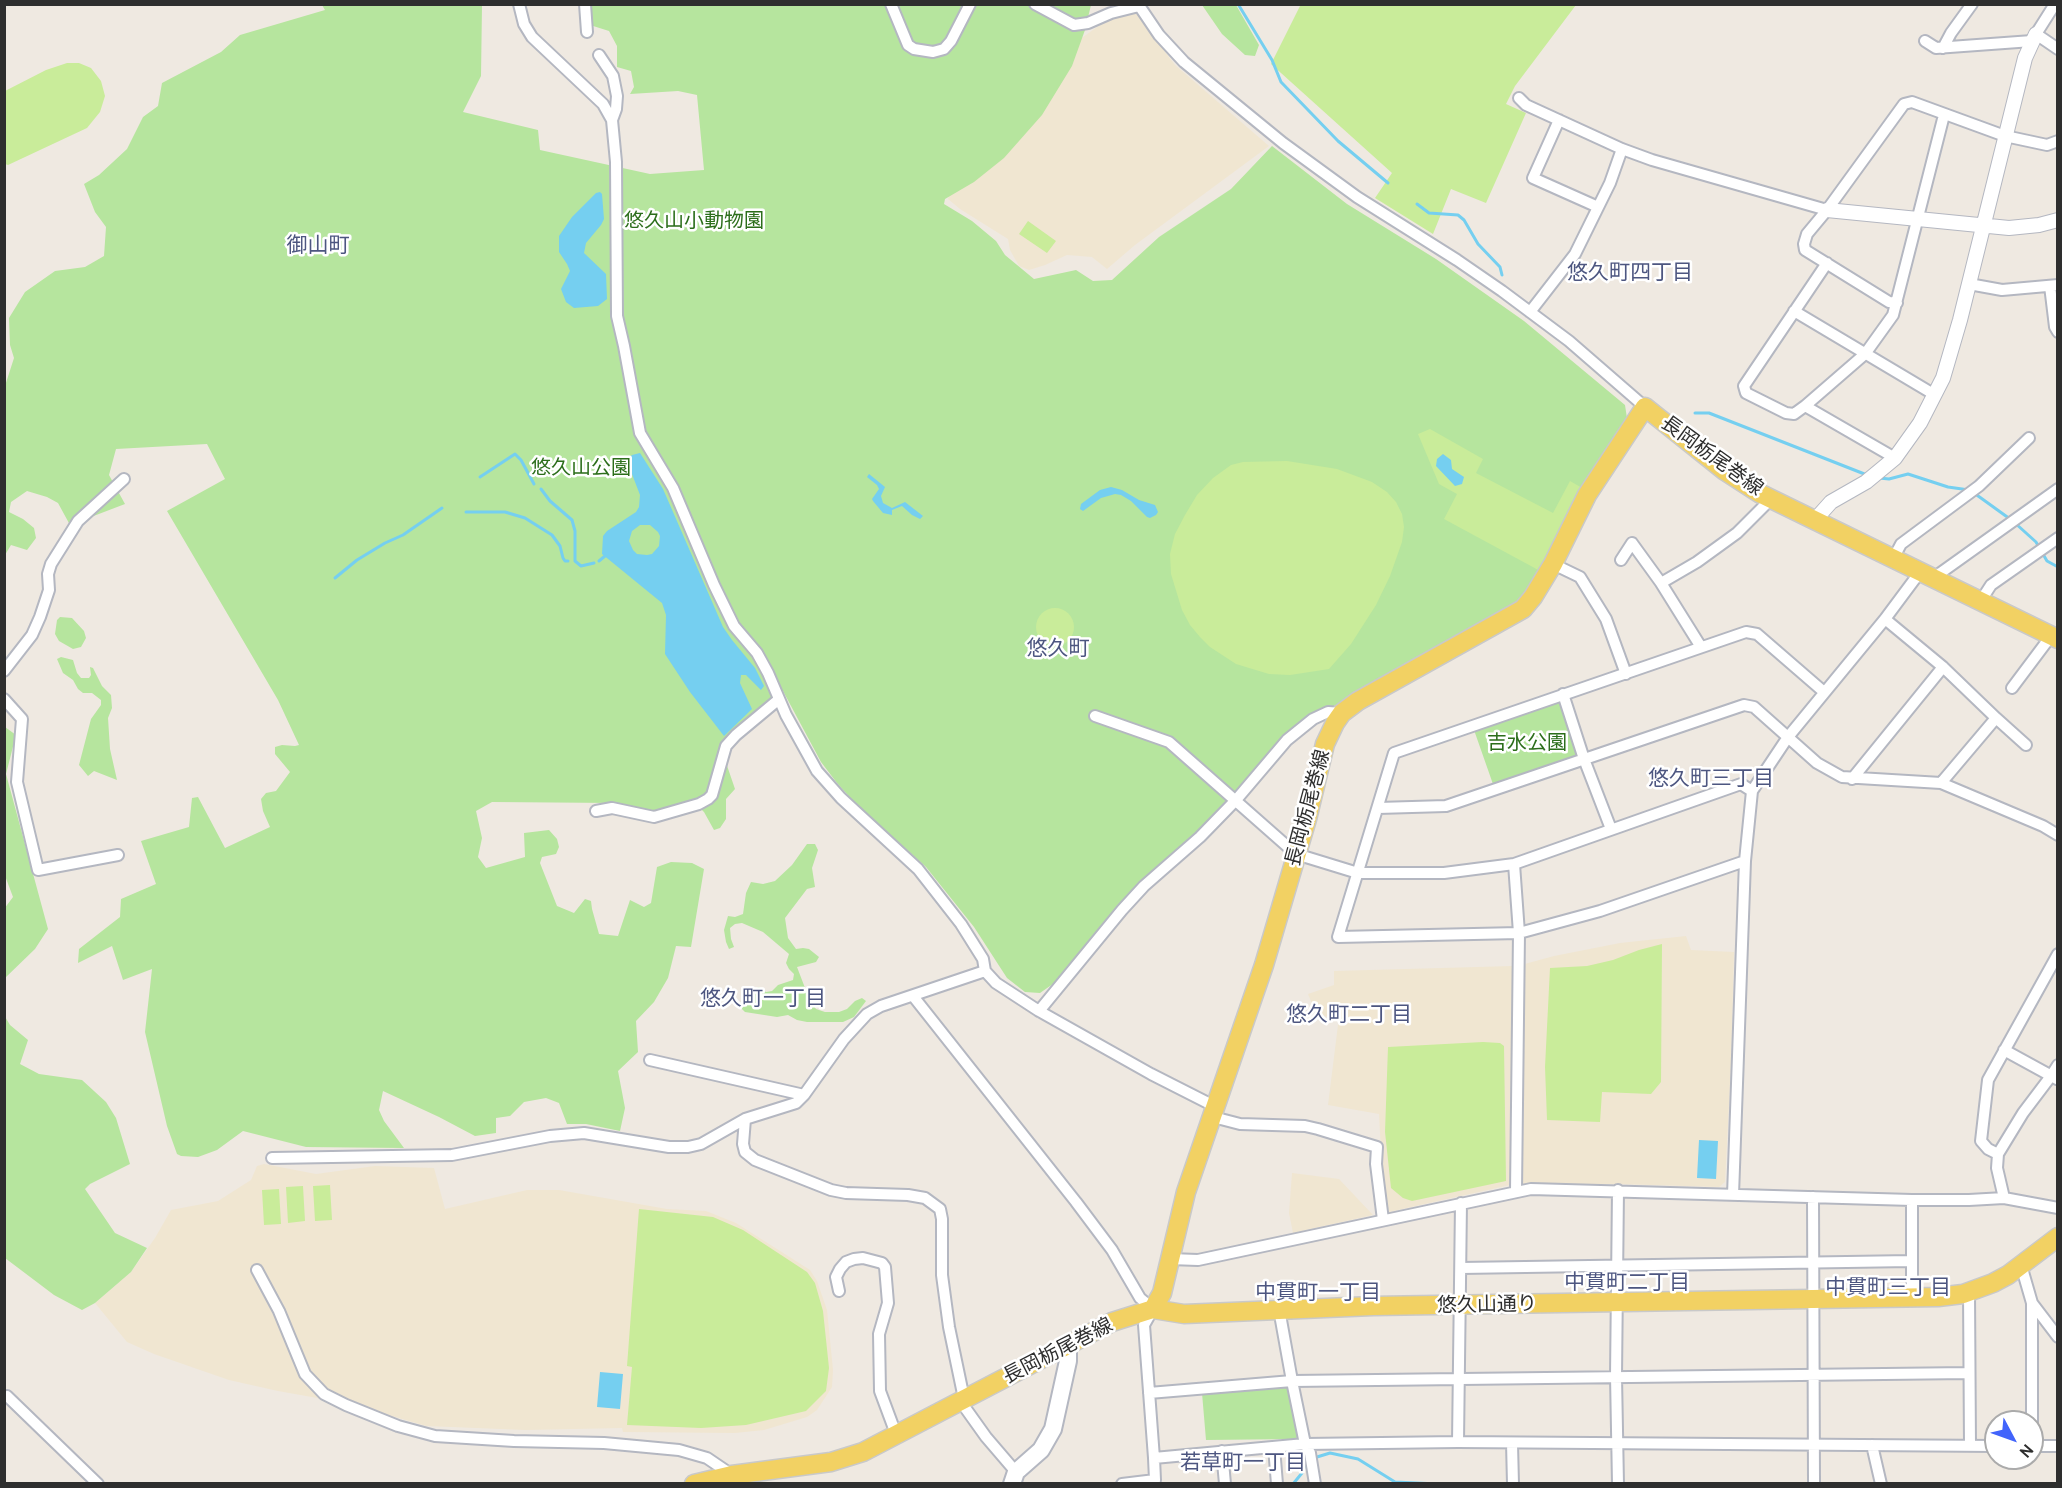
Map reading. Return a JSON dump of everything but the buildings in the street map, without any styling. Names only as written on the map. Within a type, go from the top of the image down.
[{"type":"main road","name":"長岡栃尾巻線","points":[[694,1484],[732,1475],[767,1477],[863,1452],[1112,1322],[1153,1309],[1162,1293],[1186,1192],[1264,965],[1325,744],[1342,713],[1358,701],[1523,609],[1553,564],[1587,495],[1645,407],[1725,471],[1771,499],[2054,638]]},
{"type":"main road","name":"悠久山通り","points":[[1153,1309],[1184,1314],[1279,1309],[1938,1297],[1969,1292],[2001,1279],[2055,1245]]},
{"type":"main road","points":[[1014,1478],[1041,1450],[1053,1429],[1068,1361],[1068,1345]]},
{"type":"street","points":[[519,4],[524,24],[532,37],[603,104],[612,120],[616,162],[617,316],[640,433],[673,488],[734,626],[757,653],[768,673],[778,700],[817,771],[828,785],[918,869],[976,945],[983,958],[985,971],[996,983],[1039,1011],[1240,1124],[1305,1126],[1377,1147],[1376,1164],[1383,1220]]},
{"type":"street","points":[[585,4],[587,32]]},
{"type":"street","points":[[891,4],[908,45],[914,49],[933,52],[944,49],[951,41],[970,4]]},
{"type":"street","points":[[1035,4],[1074,25],[1088,23],[1138,5],[1159,35],[1184,62],[1283,143],[1342,187],[1457,260],[1530,312],[1569,341],[1645,407]]},
{"type":"street","points":[[1943,48],[1972,4]]},
{"type":"street","points":[[1815,521],[1831,502],[1866,482],[1895,458],[1920,423],[1935,394],[1949,360],[2025,58],[2034,38],[2055,4]]},
{"type":"street","points":[[1925,41],[1936,48],[1943,48],[2034,38],[2058,49]]},
{"type":"street","points":[[599,55],[613,76],[617,96],[612,120]]},
{"type":"street","points":[[1519,98],[1526,105],[1622,149],[1652,160],[1827,210],[2009,228],[2039,225],[2058,220]]},
{"type":"street","points":[[1897,303],[1890,302],[1805,250],[1804,244],[1807,234],[1904,104],[1912,102],[2005,136],[2047,145],[2058,141]]},
{"type":"street","points":[[1827,263],[1744,386],[1750,395],[1786,413],[1794,414],[1805,406],[1865,354],[1893,315],[1944,115]]},
{"type":"street","points":[[1559,120],[1533,178],[1598,207]]},
{"type":"street","points":[[1530,312],[1575,254],[1610,183],[1622,149]]},
{"type":"street","points":[[1969,284],[2002,290],[2054,285],[2055,327],[2058,333]]},
{"type":"street","points":[[1794,311],[1935,394]]},
{"type":"street","points":[[1805,406],[1895,458]]},
{"type":"street","points":[[1893,559],[1901,544],[1979,486],[2029,438]]},
{"type":"street","points":[[4,671],[32,635],[40,617],[49,590],[48,574],[51,564],[78,521],[124,479]]},
{"type":"street","points":[[1732,1195],[1744,861],[1752,791],[1788,737],[1824,692],[1885,619],[1926,576],[2058,489]]},
{"type":"street","points":[[1660,583],[1697,562],[1737,533],[1771,499]]},
{"type":"street","points":[[1980,602],[1991,585],[2058,538]]},
{"type":"street","points":[[1621,560],[1632,543],[1701,647]]},
{"type":"street","points":[[1553,564],[1580,578],[1606,619],[1626,674]]},
{"type":"street","points":[[1885,619],[1942,667],[2026,745]]},
{"type":"street","points":[[1744,861],[1600,911],[1519,933],[1338,937],[1394,753],[1746,632],[1757,634],[1824,692]]},
{"type":"street","points":[[2012,688],[2054,638]]},
{"type":"street","points":[[1852,779],[1942,667]]},
{"type":"street","points":[[1563,694],[1584,759],[1611,829]]},
{"type":"street","points":[[4,699],[22,719],[16,782],[38,870],[118,855]]},
{"type":"street","points":[[596,811],[612,808],[654,817],[699,804],[708,799],[712,795],[726,746],[778,700]]},
{"type":"street","points":[[1378,808],[1446,807],[1744,705],[1754,707],[1822,767],[1842,777],[1941,783],[2043,826],[2058,835]]},
{"type":"street","points":[[1039,1011],[1144,886],[1200,837],[1298,729],[1313,718],[1328,712],[1342,713]]},
{"type":"street","points":[[1095,716],[1169,742],[1296,854],[1358,873],[1444,873],[1514,864],[1741,784],[1752,791]]},
{"type":"street","points":[[1941,783],[1996,718]]},
{"type":"street","points":[[1514,864],[1519,933],[1516,1191]]},
{"type":"street","points":[[1998,1154],[1988,1149],[1981,1137],[1988,1080],[2058,954]]},
{"type":"street","points":[[272,1158],[452,1155],[550,1136],[584,1132],[669,1147],[701,1144],[745,1119],[796,1103],[844,1039],[867,1014],[881,1006],[985,971]]},
{"type":"street","points":[[913,996],[1076,1202],[1112,1250],[1140,1298],[1153,1309],[1144,1325],[1155,1482],[1122,1484]]},
{"type":"street","points":[[2004,1050],[2054,1078]]},
{"type":"street","points":[[650,1060],[804,1095]]},
{"type":"street","points":[[2004,1198],[1997,1168],[1998,1154],[2023,1113],[2054,1078],[2058,1065]]},
{"type":"street","points":[[745,1119],[742,1144],[745,1152],[755,1160],[831,1190],[846,1193],[908,1195],[925,1198],[940,1209],[942,1275],[949,1327],[963,1394],[961,1401],[1014,1478]]},
{"type":"street","points":[[1170,1259],[1198,1260],[1531,1189],[1912,1200],[2004,1198],[2058,1208]]},
{"type":"street","points":[[1618,1190],[1616,1377],[1618,1484]]},
{"type":"street","points":[[1813,1197],[1814,1484]]},
{"type":"street","points":[[1912,1200],[1912,1298]]},
{"type":"street","points":[[1458,1442],[1461,1203]]},
{"type":"street","points":[[839,1291],[836,1277],[846,1262],[862,1258],[882,1263],[885,1267],[888,1303],[879,1334],[880,1391],[896,1434]]},
{"type":"street","points":[[1461,1268],[1911,1261]]},
{"type":"street","points":[[2021,1265],[2031,1303],[2032,1410]]},
{"type":"street","points":[[256,1270],[279,1311],[305,1374],[324,1394],[346,1405],[398,1426],[435,1436],[604,1443],[679,1450],[707,1458],[732,1475]]},
{"type":"street","points":[[1969,1292],[1970,1446]]},
{"type":"street","points":[[2031,1303],[2058,1337]]},
{"type":"street","points":[[1279,1309],[1315,1484]]},
{"type":"street","points":[[1149,1393],[1292,1381],[1968,1373]]},
{"type":"street","points":[[7,1396],[98,1484]]},
{"type":"street","points":[[1154,1458],[1274,1447],[1308,1449],[1458,1442],[1984,1446]]},
{"type":"street","points":[[1512,1443],[1513,1484]]},
{"type":"street","points":[[1872,1445],[1881,1484]]},
{"type":"street","points":[[1274,1447],[1277,1484]]},
{"type":"street","points":[[1222,1451],[1225,1484]]},
{"type":"shaded area","points":[[1133,9],[1175,65],[1269,146],[1135,245],[1107,269],[1092,257],[1067,255],[1029,270],[1019,266],[1010,250],[1008,239],[948,199],[954,174],[1076,42],[1114,15]]},
{"type":"shaded area","points":[[1686,936],[1691,950],[1734,952],[1725,1182],[1719,1187],[1618,1184],[1518,1186],[1521,965],[1620,943]]},
{"type":"shaded area","points":[[1513,966],[1510,1185],[1389,1212],[1382,1170],[1379,1114],[1328,1105],[1339,1017],[1317,1016],[1308,994],[1334,985],[1334,971]]},
{"type":"shaded area","points":[[264,1164],[316,1174],[375,1166],[434,1168],[445,1209],[527,1190],[559,1190],[667,1209],[706,1211],[736,1223],[810,1270],[817,1281],[827,1310],[833,1370],[832,1387],[817,1410],[807,1417],[764,1430],[735,1433],[623,1432],[622,1428],[526,1430],[426,1426],[351,1404],[229,1380],[154,1354],[127,1342],[95,1303],[131,1272],[171,1210],[218,1201],[251,1180],[257,1166]]},
{"type":"shaded area","points":[[1292,1173],[1339,1179],[1373,1215],[1293,1233],[1289,1213]]},
{"type":"green space","points":[[1301,4],[1576,5],[1515,86],[1506,104],[1526,113],[1486,203],[1451,189],[1433,234],[1375,198],[1392,173],[1271,64]]},
{"type":"green space","name":"悠久山公園","points":[[322,5],[482,5],[481,76],[463,112],[538,130],[540,150],[650,174],[704,170],[697,95],[678,91],[630,94],[634,87],[631,71],[617,67],[617,46],[609,31],[590,25],[589,5],[1091,5],[1072,66],[1042,115],[1004,158],[974,182],[945,199],[944,204],[972,221],[996,241],[1005,255],[1034,279],[1076,270],[1093,281],[1112,280],[1159,237],[1231,189],[1272,146],[1347,204],[1436,259],[1524,321],[1625,405],[1628,425],[1540,577],[1516,606],[1343,702],[1310,716],[1060,979],[1040,993],[1025,992],[1007,978],[974,927],[926,867],[854,802],[837,783],[821,762],[783,691],[732,735],[722,751],[735,789],[726,799],[726,819],[720,828],[714,830],[704,812],[694,802],[655,812],[645,812],[615,803],[492,802],[476,811],[482,838],[478,857],[486,868],[525,857],[524,833],[549,830],[557,839],[559,847],[556,854],[542,857],[540,863],[557,906],[574,913],[585,899],[591,901],[599,934],[618,936],[630,900],[644,907],[651,903],[657,867],[671,862],[692,863],[704,869],[691,947],[676,946],[668,978],[654,1002],[636,1021],[638,1052],[618,1071],[625,1108],[620,1131],[586,1124],[567,1124],[559,1103],[546,1098],[524,1102],[510,1116],[496,1118],[496,1133],[475,1136],[383,1091],[379,1110],[384,1121],[404,1148],[306,1147],[243,1131],[217,1150],[198,1157],[181,1156],[177,1154],[167,1126],[145,1032],[152,969],[123,980],[112,946],[78,963],[79,949],[120,917],[121,899],[156,884],[141,841],[189,827],[192,798],[198,797],[225,848],[270,827],[261,799],[266,793],[276,791],[290,772],[275,754],[275,747],[299,745],[278,700],[167,511],[225,479],[207,444],[116,449],[109,475],[125,504],[70,525],[58,503],[27,491],[11,502],[9,512],[34,528],[36,538],[27,550],[11,545],[5,555],[4,389],[14,358],[10,345],[9,318],[25,292],[55,271],[85,267],[104,256],[106,227],[95,212],[84,184],[99,175],[127,149],[143,117],[158,106],[162,83],[221,52],[240,35],[325,10]]},
{"type":"green space","points":[[1202,5],[1236,5],[1259,45],[1255,56],[1245,55],[1222,34]]},
{"type":"green space","points":[[67,63],[79,63],[91,68],[101,81],[105,96],[100,112],[87,128],[8,165],[5,164],[5,91],[46,70]]},
{"type":"green space","points":[[1028,221],[1056,241],[1047,253],[1019,234]]},
{"type":"green space","points":[[1430,429],[1483,459],[1476,473],[1553,513],[1570,481],[1584,489],[1542,572],[1444,519],[1457,494],[1439,484],[1418,434]]},
{"type":"green space","points":[[1287,461],[1337,469],[1372,482],[1387,492],[1396,502],[1402,514],[1404,527],[1402,542],[1390,576],[1376,605],[1351,644],[1329,669],[1290,675],[1269,674],[1236,664],[1210,647],[1200,637],[1182,610],[1171,574],[1170,554],[1175,534],[1185,515],[1197,495],[1213,478],[1231,465],[1243,462]]},
{"type":"green space","points":[[1055,608],[1069,613],[1074,627],[1069,641],[1055,646],[1041,641],[1036,627],[1041,613]]},
{"type":"green space","points":[[60,617],[72,618],[84,631],[86,638],[81,647],[73,649],[59,641],[55,634],[57,620]]},
{"type":"green space","points":[[61,657],[73,660],[81,678],[89,678],[90,667],[93,668],[102,686],[111,695],[112,708],[108,718],[110,749],[117,780],[94,771],[88,776],[79,765],[91,719],[101,705],[101,700],[92,693],[83,693],[73,680],[63,673],[57,659]]},
{"type":"green space","name":"吉水公園","points":[[1560,699],[1580,756],[1494,787],[1474,730]]},
{"type":"green space","points":[[5,727],[16,735],[6,774],[48,929],[35,949],[5,978],[4,909],[13,897],[4,873]]},
{"type":"green space","points":[[807,844],[815,844],[818,850],[812,868],[815,887],[807,889],[785,918],[788,938],[796,949],[809,949],[819,957],[816,962],[797,967],[810,1001],[816,1009],[825,1012],[839,1012],[862,998],[866,1001],[854,1017],[843,1022],[807,1022],[788,1015],[777,1017],[745,1012],[740,1007],[750,991],[759,987],[766,992],[772,991],[778,985],[793,980],[794,974],[786,963],[789,954],[763,932],[742,923],[730,928],[734,947],[729,949],[726,942],[724,930],[728,916],[735,917],[743,914],[746,893],[751,882],[763,884],[775,881],[792,865]]},
{"type":"green space","points":[[1662,944],[1661,1082],[1651,1094],[1602,1092],[1600,1122],[1547,1120],[1545,1067],[1550,968],[1587,966]]},
{"type":"green space","points":[[4,1015],[10,1025],[28,1040],[20,1064],[39,1074],[82,1080],[106,1102],[116,1118],[130,1164],[90,1184],[85,1189],[115,1233],[147,1248],[131,1272],[95,1303],[82,1310],[54,1295],[5,1258]]},
{"type":"green space","points":[[1500,1043],[1504,1046],[1506,1181],[1412,1201],[1403,1198],[1391,1188],[1385,1132],[1388,1047]]},
{"type":"green space","points":[[330,1185],[332,1220],[315,1221],[313,1186]]},
{"type":"green space","points":[[303,1186],[305,1221],[288,1223],[286,1187]]},
{"type":"green space","points":[[279,1189],[281,1224],[264,1225],[262,1190]]},
{"type":"green space","points":[[639,1209],[713,1217],[743,1230],[807,1272],[815,1283],[823,1311],[829,1368],[826,1391],[806,1411],[746,1425],[701,1428],[627,1425],[632,1367],[627,1366]]},
{"type":"green space","points":[[1288,1385],[1299,1433],[1296,1439],[1206,1440],[1202,1393]]},
{"type":"water","points":[[600,192],[604,219],[586,243],[584,253],[606,274],[607,299],[598,306],[574,308],[566,302],[561,289],[570,271],[559,252],[559,236],[572,217],[596,193]]},
{"type":"water","points":[[640,453],[663,489],[723,627],[755,668],[764,686],[761,690],[746,675],[741,675],[740,683],[752,709],[724,736],[690,692],[665,654],[666,615],[662,603],[602,554],[603,536],[636,512],[639,507],[640,495],[627,461],[632,455]],"holes":[[[640,525],[650,525],[660,536],[659,546],[652,554],[637,554],[629,541],[632,531]]]},
{"type":"water","points":[[1443,454],[1451,460],[1452,469],[1464,477],[1462,484],[1455,486],[1436,466],[1437,459]]},
{"type":"water","points":[[869,474],[885,487],[881,496],[883,503],[892,508],[905,502],[923,516],[920,519],[902,506],[892,510],[892,515],[883,513],[872,499],[879,489],[867,477]]},
{"type":"water","points":[[1111,487],[1155,505],[1158,512],[1150,518],[1147,517],[1131,501],[1115,494],[1101,498],[1083,511],[1080,509],[1081,504],[1100,490]]},
{"type":"water","points":[[1699,1140],[1718,1141],[1716,1179],[1697,1178]]},
{"type":"water","points":[[600,1372],[623,1374],[620,1409],[597,1407]]},
{"type":"waterway","points":[[1238,4],[1272,60],[1281,82],[1338,141],[1388,183]]},
{"type":"waterway","points":[[1417,204],[1429,213],[1458,215],[1464,220],[1478,244],[1500,267],[1502,275]]},
{"type":"waterway","points":[[1695,413],[1709,413],[1867,475]]},
{"type":"waterway","points":[[480,477],[515,454],[521,460],[534,484]]},
{"type":"waterway","points":[[1879,478],[1889,479],[1908,474],[1948,487],[1969,490]]},
{"type":"waterway","points":[[541,489],[550,501],[572,520],[575,531],[575,561],[581,566],[594,563]]},
{"type":"waterway","points":[[1974,493],[2010,519]]},
{"type":"waterway","points":[[335,578],[357,560],[403,535],[442,508]]},
{"type":"waterway","points":[[466,512],[505,512],[525,518],[552,535],[560,546],[563,558],[568,561]]},
{"type":"waterway","points":[[2015,523],[2036,542],[2047,561],[2058,567]]},
{"type":"waterway","points":[[599,561],[605,556]]},
{"type":"waterway","points":[[1293,1484],[1305,1465],[1317,1457],[1330,1453],[1358,1459],[1395,1482],[1438,1484]]},
{"type":"district","name":"御山町","points":[[318,246]]},
{"type":"district","name":"悠久町四丁目","points":[[1630,273]]},
{"type":"district","name":"悠久町","points":[[1058,649]]},
{"type":"district","name":"悠久町三丁目","points":[[1711,779]]},
{"type":"district","name":"悠久町一丁目","points":[[763,999]]},
{"type":"district","name":"悠久町二丁目","points":[[1349,1015]]},
{"type":"district","name":"中貫町二丁目","points":[[1627,1283]]},
{"type":"district","name":"中貫町三丁目","points":[[1888,1288]]},
{"type":"district","name":"中貫町一丁目","points":[[1318,1293]]},
{"type":"district","name":"若草町一丁目","points":[[1243,1463]]},
{"type":"park label","name":"悠久山小動物園","points":[[694,221]]}]
